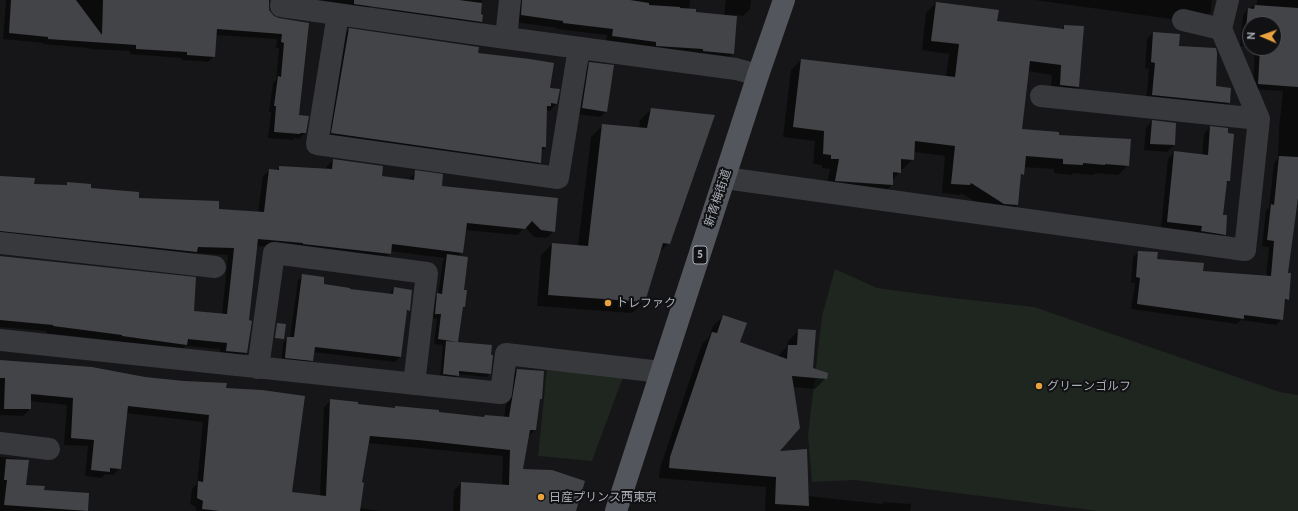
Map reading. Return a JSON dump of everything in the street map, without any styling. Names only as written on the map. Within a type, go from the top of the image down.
[{"type":"main road","name":"新青梅街道","points":[[616,511],[758,75],[784,0]]},
{"type":"street","points":[[282,0],[281,6],[736,69],[758,75]]},
{"type":"street","points":[[506,38],[510,0]]},
{"type":"street","points":[[725,178],[1245,250],[1259,119],[1221,29],[1228,0]]},
{"type":"street","points":[[338,14],[317,144],[527,174],[558,178],[579,48]]},
{"type":"street","points":[[1183,20],[1221,29]]},
{"type":"street","points":[[1041,96],[1259,119]]},
{"type":"street","points":[[0,243],[214,267]]},
{"type":"street","points":[[258,368],[274,252],[427,273],[414,384]]},
{"type":"street","points":[[0,340],[501,393],[506,354],[662,372]]},
{"type":"street","points":[[0,443],[49,449]]},
{"type":"shaded area","name":"グリーンゴルフ","points":[[835,269],[877,288],[1034,307],[1280,392],[1298,395],[1298,511],[1098,511],[855,480],[812,482],[808,435],[822,316]]},
{"type":"shaded area","points":[[547,369],[623,377],[592,461],[538,456]]},
{"type":"building","points":[[11,0],[76,0],[102,35],[103,0],[269,0],[269,10],[274,16],[309,23],[299,115],[309,116],[306,133],[274,132],[276,106],[274,106],[278,76],[281,77],[284,43],[281,42],[282,34],[217,29],[215,57],[187,55],[187,52],[136,49],[136,45],[48,39],[48,37],[9,33]]},
{"type":"building","points":[[354,0],[459,0],[482,3],[482,22],[354,4]]},
{"type":"building","points":[[522,0],[630,0],[649,3],[649,5],[696,9],[696,12],[737,16],[734,54],[703,51],[703,49],[656,46],[656,42],[612,36],[613,29],[563,23],[563,21],[521,15]]},
{"type":"building","points":[[936,2],[999,10],[997,21],[1064,29],[1064,25],[1084,26],[1079,87],[1060,85],[1061,65],[1030,61],[1022,129],[1059,132],[1059,135],[1131,139],[1129,166],[1083,163],[1083,165],[1063,164],[1063,159],[1026,156],[1024,175],[1021,174],[1018,205],[1004,204],[971,183],[970,185],[951,184],[955,146],[915,141],[914,160],[901,159],[901,173],[893,172],[893,185],[835,181],[839,159],[831,159],[831,155],[823,154],[824,131],[793,127],[801,59],[955,77],[959,44],[931,41]]},
{"type":"building","points":[[1255,5],[1298,8],[1298,87],[1258,84],[1260,56],[1282,56],[1282,16],[1247,16],[1248,8],[1254,9]]},
{"type":"building","points":[[349,28],[479,47],[478,53],[554,63],[550,88],[560,89],[557,104],[551,103],[551,106],[547,106],[546,147],[542,147],[541,163],[331,133]]},
{"type":"building","points":[[1153,32],[1180,34],[1179,46],[1216,48],[1216,86],[1231,88],[1230,103],[1152,95],[1155,63],[1151,62]]},
{"type":"building","points":[[589,62],[614,65],[607,112],[582,108]]},
{"type":"building","points":[[651,108],[715,115],[670,244],[663,243],[645,302],[548,295],[552,243],[588,246],[602,124],[647,128]]},
{"type":"building","points":[[1152,120],[1176,123],[1175,145],[1150,144]]},
{"type":"building","points":[[1210,126],[1228,128],[1228,133],[1234,134],[1230,181],[1227,181],[1223,215],[1227,215],[1226,235],[1201,231],[1202,226],[1167,222],[1174,151],[1208,155]]},
{"type":"building","points":[[1279,156],[1298,157],[1298,198],[1288,273],[1291,273],[1289,300],[1285,299],[1283,320],[1244,315],[1244,319],[1137,304],[1140,278],[1136,277],[1138,251],[1158,252],[1157,259],[1204,263],[1203,271],[1271,276],[1274,241],[1267,240],[1271,204],[1274,205]]},
{"type":"building","points":[[333,159],[383,166],[382,176],[414,180],[415,170],[443,174],[442,186],[558,198],[555,232],[541,230],[532,221],[525,229],[467,223],[463,253],[392,244],[391,254],[258,239],[249,320],[252,321],[247,353],[226,351],[227,343],[188,339],[187,345],[53,325],[0,320],[0,256],[196,277],[194,311],[227,314],[234,248],[198,247],[197,252],[0,231],[0,176],[35,178],[34,184],[67,185],[67,182],[91,184],[91,188],[139,192],[139,198],[219,201],[219,209],[264,212],[269,169],[279,170],[279,166],[332,169]]},
{"type":"building","points":[[447,254],[468,257],[464,290],[467,290],[465,307],[463,307],[458,342],[438,339],[441,314],[435,314],[437,293],[442,294]]},
{"type":"building","points":[[302,274],[324,277],[324,284],[350,289],[393,294],[394,287],[412,290],[410,311],[407,310],[401,357],[315,347],[313,361],[285,358],[287,337],[294,337]]},
{"type":"building","points":[[723,315],[747,323],[740,342],[787,359],[788,345],[797,345],[798,329],[816,330],[813,368],[828,373],[827,379],[792,376],[800,428],[780,451],[807,449],[809,506],[775,504],[776,477],[669,468],[670,457],[712,332],[717,333]]},
{"type":"building","points":[[277,323],[286,324],[284,339],[275,338]]},
{"type":"building","points":[[446,341],[492,345],[491,355],[493,355],[491,374],[459,371],[459,376],[443,374]]},
{"type":"building","points":[[0,360],[92,367],[145,377],[227,383],[226,388],[262,390],[305,396],[292,492],[326,496],[330,399],[395,408],[395,406],[439,410],[439,412],[484,417],[485,415],[509,417],[517,369],[544,371],[542,399],[540,399],[536,430],[530,430],[523,469],[552,470],[585,481],[576,511],[460,511],[461,482],[509,485],[510,450],[370,436],[362,482],[364,483],[360,511],[220,511],[202,509],[203,501],[197,498],[198,481],[203,482],[209,415],[128,406],[121,469],[110,468],[110,472],[91,470],[94,440],[71,438],[73,398],[31,394],[31,409],[4,409],[5,378],[0,378]]},
{"type":"building","points":[[6,459],[29,460],[26,485],[45,486],[44,490],[89,493],[88,511],[4,505],[7,480],[4,480]]},
{"type":"place","name":"トレファク","points":[[608,303]]},
{"type":"place","name":"グリーンゴルフ","points":[[1039,386]]},
{"type":"place","name":"日産プリンス西東京","points":[[541,497]]}]
